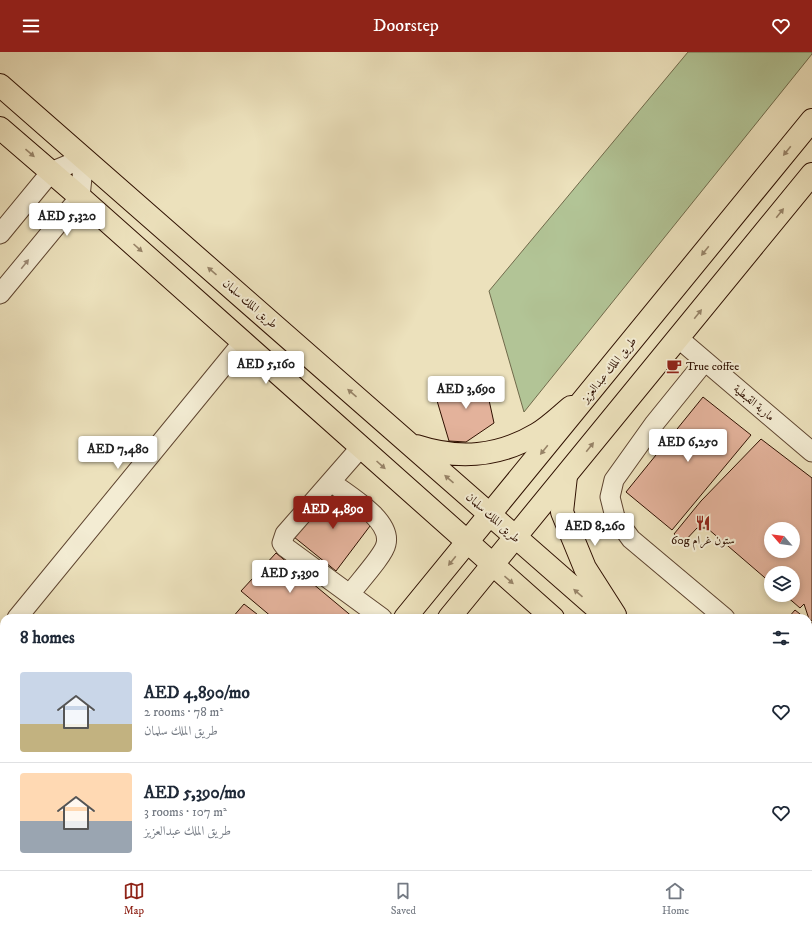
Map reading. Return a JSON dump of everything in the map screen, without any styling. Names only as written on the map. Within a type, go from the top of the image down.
[{"type":"main road","name":"طريق الملك سلمان","points":[[0,85],[603,614]]},
{"type":"main road","name":"طريق الملك عبدالعزيز","points":[[408,614],[812,120]]},
{"type":"main road","points":[[0,128],[80,197],[548,614]]},
{"type":"main road","points":[[452,614],[516,538],[812,174]]},
{"type":"main road","points":[[409,444],[437,453],[454,455],[491,453],[538,434],[592,390]]},
{"type":"main road","points":[[566,476],[562,512],[585,568],[614,614]]},
{"type":"street","points":[[0,234],[51,172],[84,158],[80,197],[0,294]]},
{"type":"street","name":"مارية القبطية","points":[[678,338],[812,452]]},
{"type":"street","points":[[20,614],[243,342]]},
{"type":"street","points":[[705,362],[654,424],[614,480],[610,497],[615,517],[631,539],[720,614]]},
{"type":"street","points":[[361,447],[285,534],[282,542],[285,546],[377,614]]},
{"type":"street","points":[[331,482],[379,519],[387,534],[386,545],[382,553],[350,594]]},
{"type":"green space","points":[[688,52],[812,52],[812,54],[524,412],[489,291]]},
{"type":"building","points":[[484,377],[494,423],[466,442],[449,441],[435,394]]},
{"type":"building","points":[[703,397],[751,435],[672,530],[626,492]]},
{"type":"building","points":[[761,439],[812,478],[812,614],[807,614],[804,604],[800,608],[793,602],[800,602],[800,566],[764,566],[764,577],[707,528],[697,528],[683,543],[674,534],[701,501]]},
{"type":"building","points":[[330,491],[373,522],[336,571],[294,537]]},
{"type":"building","points":[[276,553],[349,614],[268,614],[241,591]]},
{"type":"building","points":[[244,604],[257,614],[235,614]]},
{"type":"building","points":[[795,610],[800,614],[792,614]]},
{"type":"place","name":"True coffee","points":[[674,366]]},
{"type":"place","name":"60g ستون غرام","points":[[703,523]]}]
